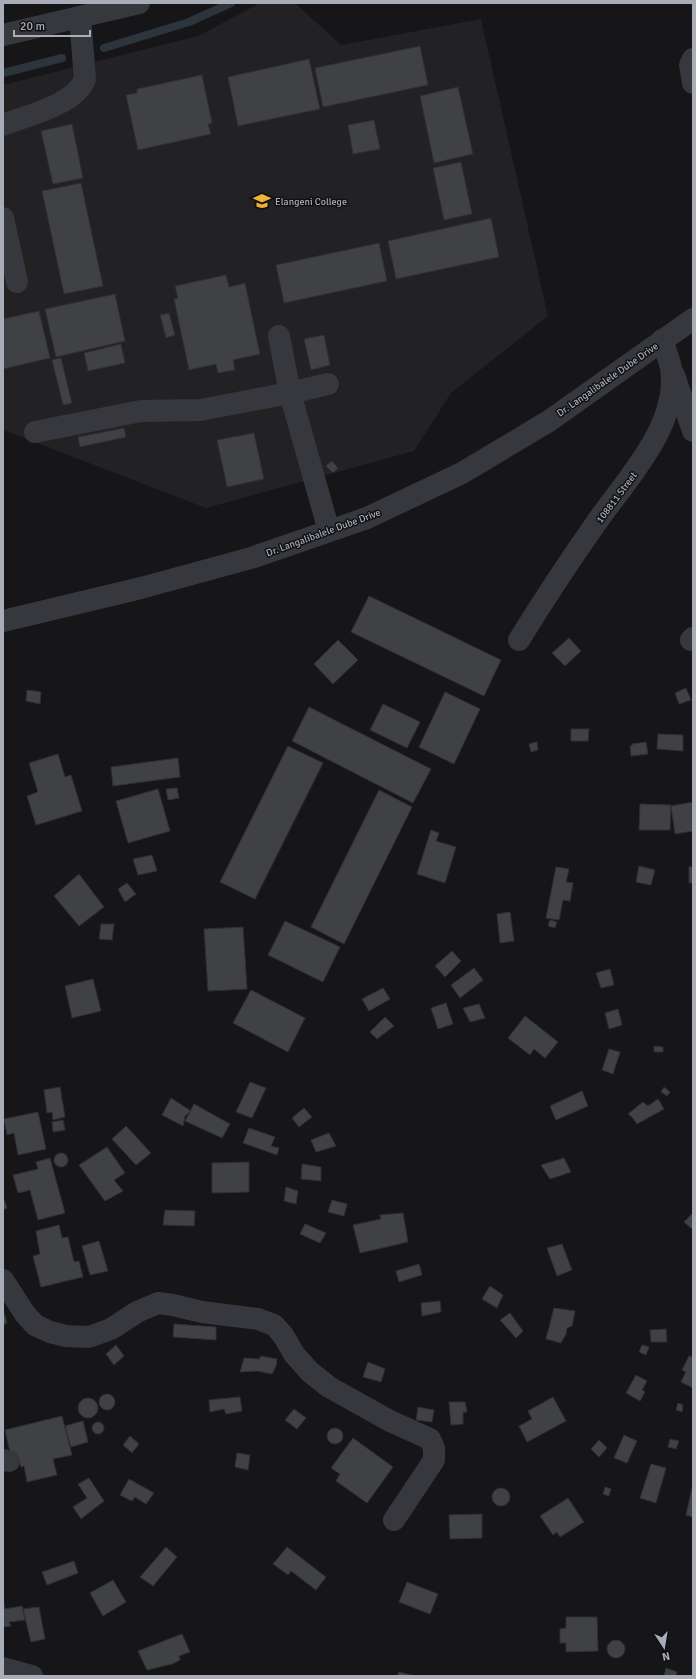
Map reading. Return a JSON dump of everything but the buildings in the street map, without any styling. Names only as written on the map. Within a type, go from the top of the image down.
[{"type":"street","points":[[3,35],[139,3]]},
{"type":"street","points":[[3,125],[61,103],[75,95],[82,87],[85,79],[80,17]]},
{"type":"street","points":[[693,59],[690,66],[693,83]]},
{"type":"street","points":[[3,218],[17,282]]},
{"type":"street","name":"Dr. Langalibalele Dube Drive","points":[[3,621],[141,588],[251,558],[367,518],[462,473],[549,420],[693,318]]},
{"type":"street","points":[[279,336],[290,393],[329,531]]},
{"type":"street","points":[[662,340],[693,431]]},
{"type":"street","name":"108811 Street","points":[[519,640],[595,524],[625,486],[650,449],[666,414],[671,392],[671,369],[662,340]]},
{"type":"street","points":[[35,432],[141,411],[200,410],[290,393],[328,384]]},
{"type":"street","points":[[3,1280],[25,1314],[35,1325],[50,1332],[66,1336],[89,1337],[111,1329],[137,1312],[158,1303],[202,1312],[258,1319],[274,1326],[283,1335],[294,1354],[310,1372],[329,1387],[390,1421],[430,1439],[434,1448],[434,1460],[394,1520]]},
{"type":"street","points":[[3,1668],[32,1676]]},
{"type":"shaded area","name":"Elangeni College","points":[[260,3],[295,3],[341,45],[481,19],[548,316],[451,393],[414,451],[206,508],[3,430],[3,85],[198,36]]},
{"type":"waterway","points":[[104,48],[189,22],[231,3]]},
{"type":"waterway","points":[[3,73],[62,58]]},
{"type":"place","name":"Elangeni College","points":[[262,201]]}]
